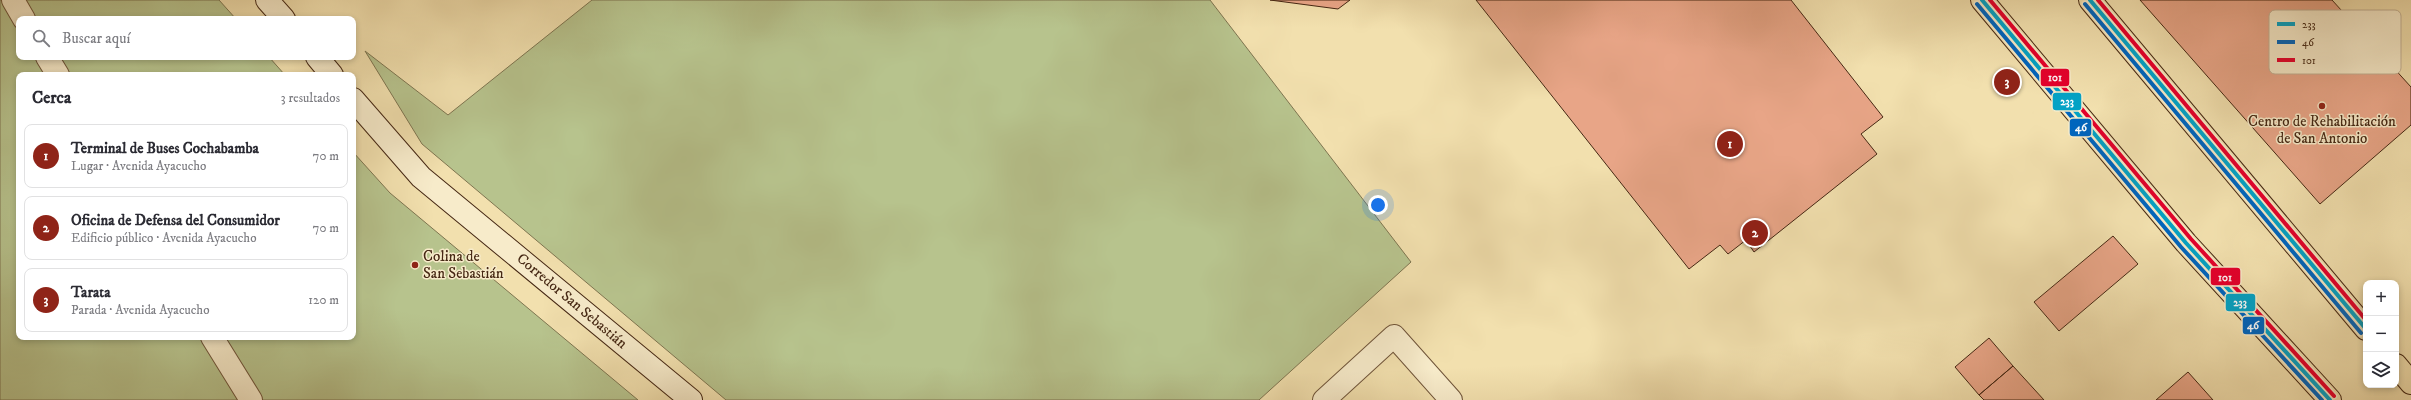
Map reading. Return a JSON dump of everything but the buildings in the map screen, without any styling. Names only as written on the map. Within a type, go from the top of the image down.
[{"type":"main road","points":[[1982,0],[2186,243],[2330,400]]},
{"type":"main road","points":[[2090,0],[2363,325]]},
{"type":"main road","points":[[2399,368],[2411,382]]},
{"type":"street","points":[[13,0],[22,16]]},
{"type":"street","points":[[267,0],[281,16]]},
{"type":"street","points":[[49,60],[56,72]]},
{"type":"street","points":[[319,60],[329,72]]},
{"type":"street","name":"Corredor San Sebastián","points":[[356,102],[421,177],[691,400]]},
{"type":"street","points":[[1324,400],[1394,336],[1451,400]]},
{"type":"street","points":[[214,340],[251,400]]},
{"type":"green space","name":"Colina de San Sebastián","points":[[0,0],[219,0],[233,16],[16,16],[16,60],[272,60],[282,72],[16,72],[16,340],[356,340],[356,155],[390,193],[638,400],[0,400]]},
{"type":"green space","points":[[592,0],[1210,0],[1411,262],[1259,400],[726,400],[422,144],[365,51],[448,115]]},
{"type":"transit line","name":"233","points":[[1982,0],[2186,243],[2330,400]]},
{"type":"transit line","name":"101","points":[[1990,0],[2191,239],[2334,396]]},
{"type":"transit line","name":"233","points":[[2090,0],[2363,325]]},
{"type":"transit line","name":"101","points":[[2098,0],[2363,316]]},
{"type":"transit line","name":"46","points":[[1977,4],[2181,247],[2322,400]]},
{"type":"transit line","name":"46","points":[[2085,4],[2361,333]]},
{"type":"place","name":"Tarata","points":[[2007,82]]},
{"type":"place","name":"Centro de Rehabilitación de San Antonio","points":[[2322,106]]},
{"type":"place","name":"Terminal de Buses Cochabamba","points":[[1730,144]]},
{"type":"place","name":"Oficina de Defensa del Consumidor","points":[[1755,233]]},
{"type":"place","name":"Colina de San Sebastián","points":[[415,265]]}]
